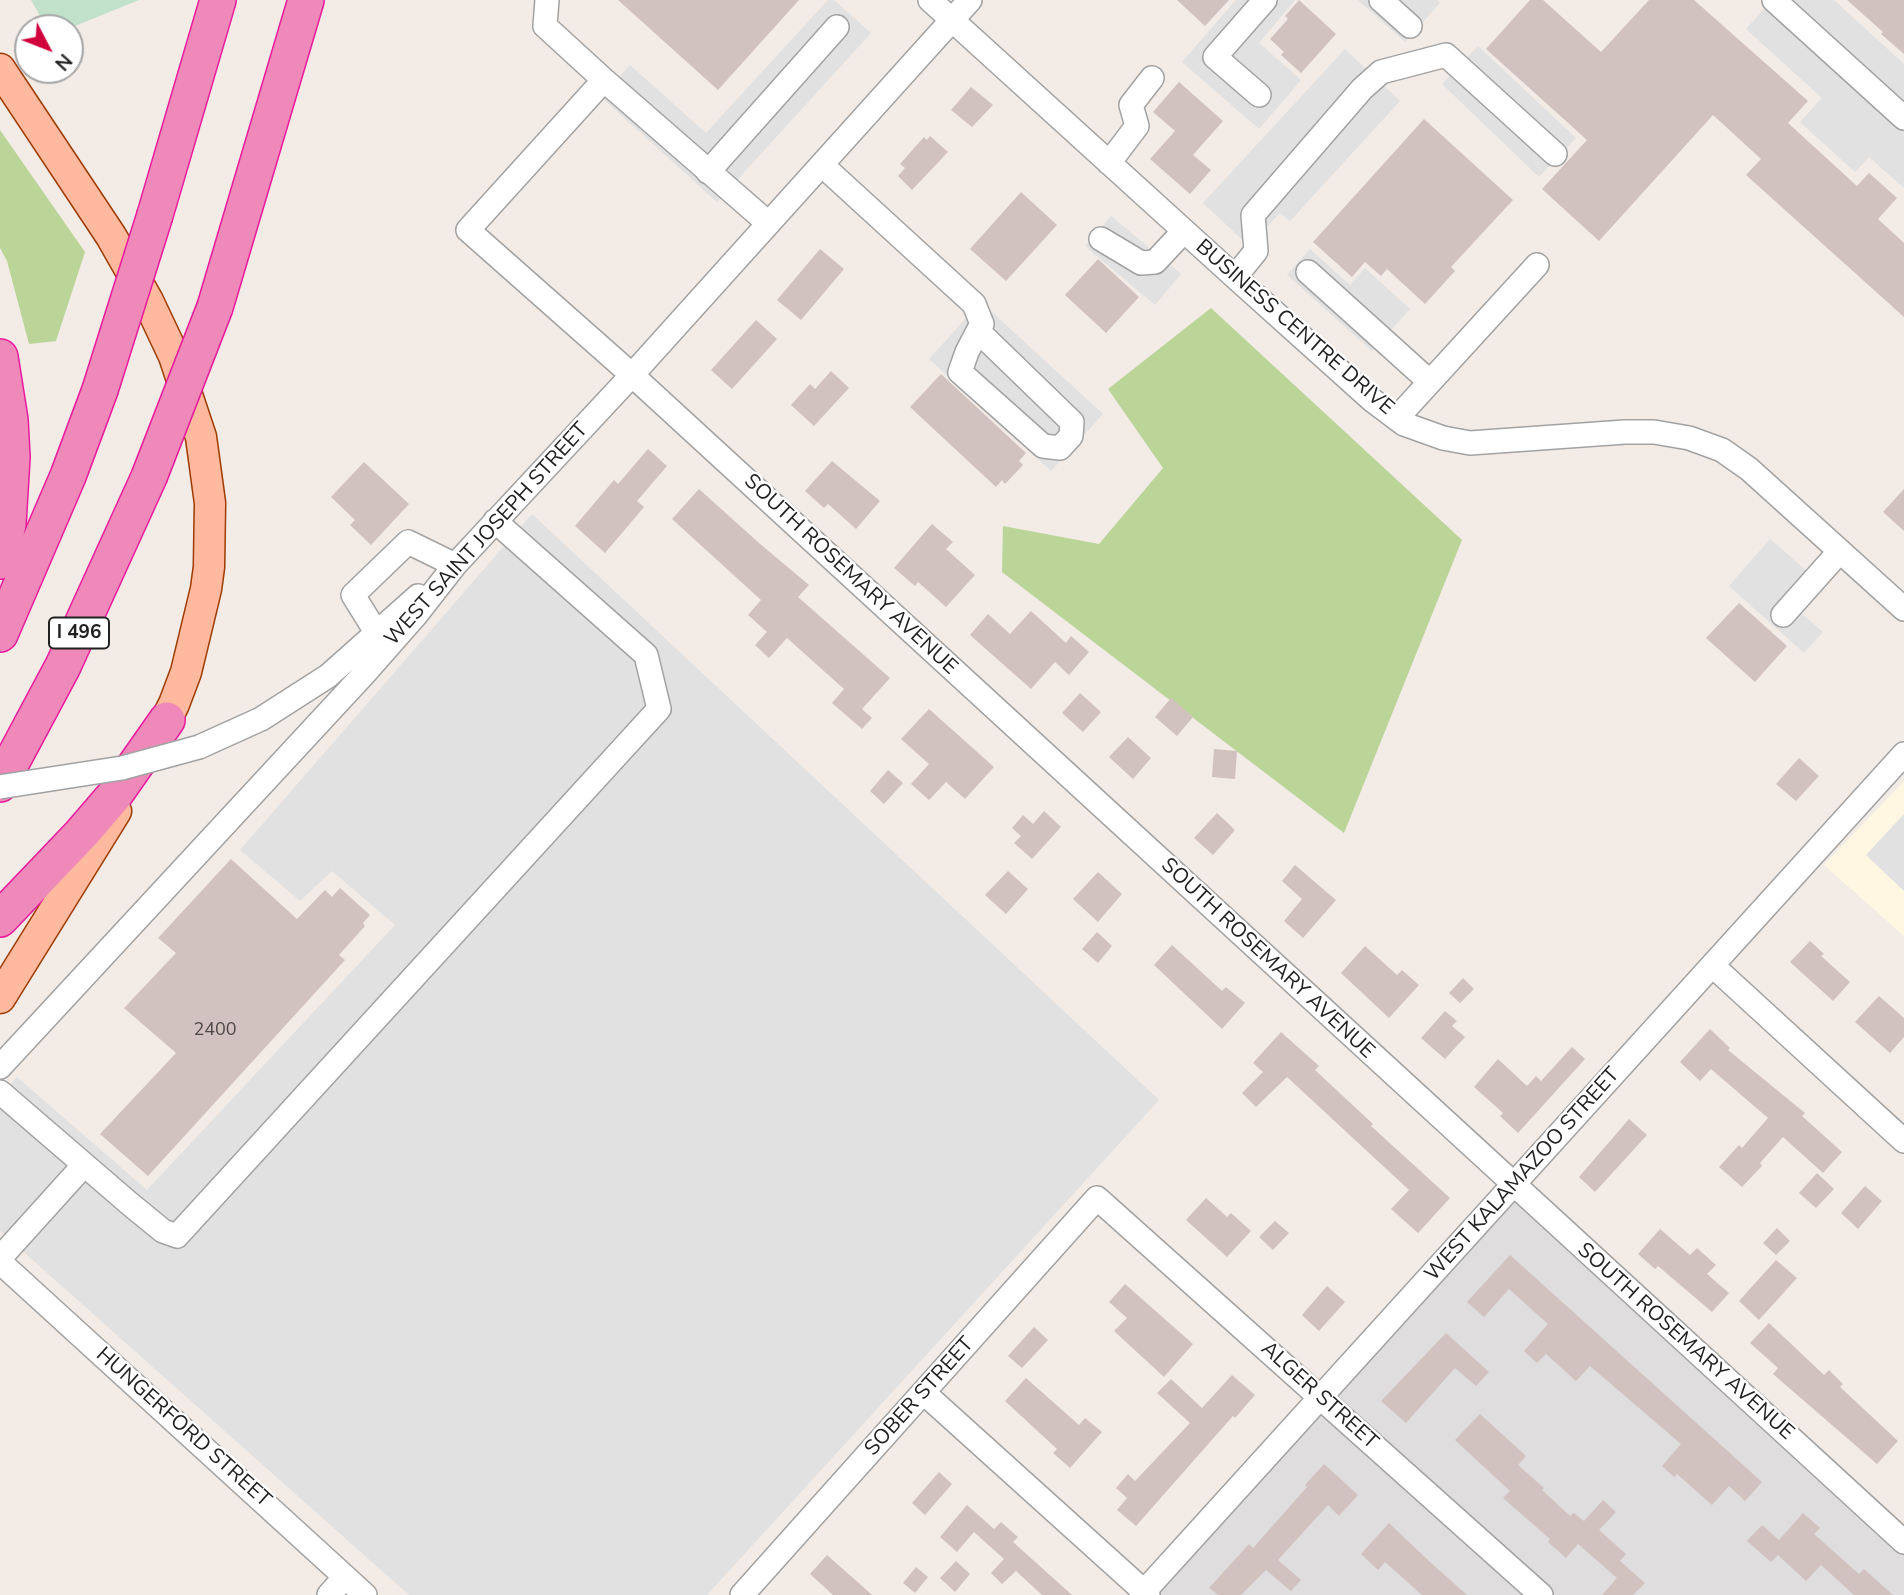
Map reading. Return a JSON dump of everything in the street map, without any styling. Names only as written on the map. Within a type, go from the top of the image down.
[{"type":"highway","points":[[0,634],[64,487],[100,390],[218,0]]},
{"type":"highway","name":"I 496","points":[[0,785],[69,653],[149,477],[215,307],[306,0]]},
{"type":"highway","points":[[0,357],[10,420],[12,457],[8,524],[0,561]]},
{"type":"highway","points":[[0,919],[105,806],[167,720]]},
{"type":"main road","points":[[0,69],[111,236],[148,301],[174,356],[201,437],[210,503],[209,567],[195,643],[167,720],[122,800],[0,998]]},
{"type":"street","points":[[547,0],[545,26],[768,223]]},
{"type":"street","name":"BUSINESS CENTRE DRIVE","points":[[930,0],[1372,400],[1404,424],[1443,438],[1470,443],[1625,432],[1654,432],[1689,438],[1722,450],[1749,469],[1840,551],[1900,597]]},
{"type":"street","name":"WEST SAINT JOSEPH STREET","points":[[0,1067],[365,673],[455,565],[822,166],[970,0]]},
{"type":"street","points":[[1259,95],[1215,57],[1265,0]]},
{"type":"street","points":[[1381,0],[1410,26]]},
{"type":"street","points":[[1774,0],[1904,118]]},
{"type":"street","points":[[708,172],[837,27]]},
{"type":"street","points":[[1235,277],[1256,250],[1252,215],[1362,89],[1381,72],[1446,55],[1555,154]]},
{"type":"street","points":[[1109,163],[1137,127],[1131,104],[1152,78]]},
{"type":"street","name":"SOUTH ROSEMARY AVENUE","points":[[604,80],[468,230],[632,374],[1904,1542]]},
{"type":"street","points":[[822,166],[974,304],[982,324],[978,331],[960,372],[1043,446],[1060,449],[1071,436],[1072,422],[978,331]]},
{"type":"street","points":[[1101,239],[1141,263],[1155,262],[1184,231]]},
{"type":"street","points":[[1397,418],[1537,265]]},
{"type":"street","points":[[1308,272],[1430,382]]},
{"type":"street","points":[[0,1092],[163,1231],[177,1236],[659,709],[646,655],[495,521]]},
{"type":"street","points":[[0,785],[110,771],[199,747],[244,728],[328,676],[455,565],[408,542],[353,595],[376,632]]},
{"type":"street","points":[[1783,615],[1840,551]]},
{"type":"street","name":"WEST KALAMAZOO STREET","points":[[1145,1594],[1904,754]]},
{"type":"street","points":[[1713,966],[1904,1141]]},
{"type":"street","points":[[0,1260],[84,1165]]},
{"type":"street","name":"ALGER STREET","points":[[1097,1198],[1541,1595]]},
{"type":"street","name":"SOBER STREET","points":[[750,1592],[1097,1198]]},
{"type":"street","name":"HUNGERFORD STREET","points":[[0,1260],[366,1595]]},
{"type":"street","points":[[924,1393],[1145,1594]]},
{"type":"street","points":[[329,1595],[345,1577]]},
{"type":"shaded area","points":[[828,0],[834,0],[871,33],[717,202],[601,97],[630,65],[706,133]]},
{"type":"shaded area","points":[[1236,0],[1295,0],[1259,43],[1301,80],[1259,129],[1182,62]]},
{"type":"shaded area","points":[[1358,0],[1437,0],[1440,3],[1405,42]]},
{"type":"shaded area","points":[[1772,0],[1834,0],[1904,64],[1904,188],[1869,157],[1855,172],[1800,122],[1822,98],[1746,29]]},
{"type":"shaded area","points":[[1478,46],[1576,138],[1539,177],[1442,84]]},
{"type":"shaded area","points":[[1345,49],[1400,101],[1290,221],[1280,213],[1249,246],[1203,203]]},
{"type":"shaded area","points":[[1111,216],[1181,274],[1155,305],[1085,246]]},
{"type":"shaded area","points":[[1310,249],[1350,285],[1365,268],[1410,309],[1372,351],[1287,275]]},
{"type":"shaded area","points":[[981,302],[1103,414],[1051,471],[929,359]]},
{"type":"shaded area","points":[[532,514],[1159,1100],[707,1595],[409,1595],[0,1231],[0,1096],[17,1077],[147,1190],[395,925],[332,871],[300,901],[240,850]]},
{"type":"shaded area","points":[[1770,539],[1824,586],[1801,613],[1823,632],[1804,653],[1729,586]]},
{"type":"shaded area","points":[[1904,781],[1904,936],[1824,865]]},
{"type":"shaded area","points":[[1904,814],[1904,891],[1866,855]]},
{"type":"shaded area","points":[[1513,1185],[1904,1542],[1904,1595],[1141,1595]]},
{"type":"green space","points":[[31,0],[139,0],[84,22],[84,14],[39,14]]},
{"type":"green space","points":[[0,130],[85,252],[56,341],[29,344],[7,261],[0,248]]},
{"type":"green space","points":[[1211,308],[1462,540],[1344,833],[1002,572],[1003,526],[1099,544],[1163,468],[1108,389]]},
{"type":"building","points":[[618,0],[799,0],[718,90]]},
{"type":"building","points":[[1177,0],[1229,0],[1205,26]]},
{"type":"building","points":[[1299,0],[1336,34],[1301,73],[1281,55],[1284,52],[1270,39],[1288,19],[1285,16]]},
{"type":"building","points":[[1530,0],[1543,0],[1601,52],[1649,0],[1694,0],[1808,101],[1788,123],[1857,186],[1869,173],[1897,198],[1878,219],[1904,243],[1904,317],[1746,175],[1761,159],[1713,115],[1599,241],[1542,189],[1587,140],[1486,49]]},
{"type":"building","points":[[1847,0],[1904,0],[1904,54],[1881,34],[1883,32]]},
{"type":"building","points":[[1179,82],[1223,121],[1193,155],[1211,170],[1190,194],[1150,159],[1175,131],[1153,112]]},
{"type":"building","points":[[971,87],[993,105],[972,127],[951,110]]},
{"type":"building","points":[[1424,119],[1513,200],[1451,267],[1455,271],[1425,304],[1387,269],[1381,276],[1365,262],[1352,277],[1313,242]]},
{"type":"building","points":[[930,136],[948,152],[912,190],[898,176],[905,168],[900,164],[924,137],[927,140]]},
{"type":"building","points":[[1021,192],[1057,225],[1006,281],[970,249]]},
{"type":"building","points":[[820,249],[844,269],[801,320],[777,300]]},
{"type":"building","points":[[1098,259],[1139,297],[1106,333],[1065,295]]},
{"type":"building","points":[[756,320],[777,339],[732,389],[711,370]]},
{"type":"building","points":[[831,371],[849,388],[814,426],[791,405],[810,384],[815,389]]},
{"type":"building","points":[[941,374],[1026,453],[1019,461],[1023,465],[1005,484],[1002,480],[996,487],[910,407]]},
{"type":"building","points":[[648,449],[667,466],[637,501],[644,507],[605,553],[575,526],[614,480],[618,484]]},
{"type":"building","points":[[832,461],[880,501],[856,529],[828,504],[824,508],[805,491]]},
{"type":"building","points":[[364,462],[409,504],[371,545],[350,525],[355,520],[331,497]]},
{"type":"building","points":[[699,489],[809,585],[798,597],[890,678],[862,709],[872,718],[862,729],[832,703],[844,689],[787,638],[769,658],[755,645],[767,632],[748,615],[761,600],[672,519]]},
{"type":"building","points":[[1904,489],[1904,531],[1883,512]]},
{"type":"building","points":[[932,524],[953,542],[946,549],[975,575],[946,607],[918,582],[915,586],[894,568]]},
{"type":"building","points":[[1739,603],[1787,646],[1755,682],[1706,638]]},
{"type":"building","points":[[1031,611],[1066,643],[1071,636],[1089,652],[1069,675],[1055,662],[1031,689],[970,635],[988,614],[1010,634]]},
{"type":"building","points":[[1080,693],[1101,712],[1083,732],[1062,713]]},
{"type":"building","points":[[1171,698],[1193,717],[1177,736],[1155,717]]},
{"type":"building","points":[[929,709],[994,767],[965,799],[946,782],[929,800],[911,784],[929,764],[901,739]]},
{"type":"building","points":[[1128,737],[1151,758],[1133,779],[1109,757]]},
{"type":"building","points":[[1214,749],[1237,751],[1235,779],[1212,777]]},
{"type":"building","points":[[1799,758],[1819,776],[1796,801],[1776,784]]},
{"type":"building","points":[[888,770],[903,783],[884,804],[870,791]]},
{"type":"building","points":[[1044,811],[1061,827],[1032,859],[1014,843],[1021,836],[1012,828],[1023,815],[1033,824]]},
{"type":"building","points":[[1217,813],[1235,830],[1213,855],[1194,838]]},
{"type":"building","points":[[231,859],[297,919],[325,890],[332,897],[340,888],[370,915],[363,923],[365,926],[339,955],[345,960],[148,1176],[100,1134],[176,1053],[124,1008],[176,953],[158,938]]},
{"type":"building","points":[[1295,865],[1336,900],[1303,938],[1284,921],[1302,899],[1282,881]]},
{"type":"building","points":[[1008,871],[1028,889],[1006,914],[985,895]]},
{"type":"building","points":[[1098,872],[1122,894],[1098,922],[1073,899]]},
{"type":"building","points":[[1097,932],[1112,946],[1098,963],[1082,949]]},
{"type":"building","points":[[1810,941],[1824,954],[1821,956],[1850,982],[1833,1001],[1790,962]]},
{"type":"building","points":[[1172,945],[1222,991],[1226,987],[1245,1003],[1222,1029],[1154,965]]},
{"type":"building","points":[[1365,946],[1397,975],[1402,970],[1419,985],[1389,1018],[1341,973]]},
{"type":"building","points":[[1463,978],[1474,989],[1460,1003],[1449,993]]},
{"type":"building","points":[[1879,996],[1904,1018],[1904,1037],[1890,1053],[1855,1022]]},
{"type":"building","points":[[1445,1011],[1457,1021],[1452,1026],[1465,1037],[1445,1059],[1421,1038]]},
{"type":"building","points":[[1710,1029],[1730,1048],[1728,1050],[1805,1113],[1802,1116],[1842,1152],[1823,1173],[1783,1137],[1760,1163],[1762,1166],[1742,1187],[1719,1167],[1739,1145],[1742,1148],[1768,1118],[1711,1069],[1700,1081],[1680,1062]]},
{"type":"building","points":[[1281,1032],[1319,1066],[1315,1070],[1373,1124],[1371,1126],[1450,1198],[1418,1233],[1391,1209],[1409,1190],[1287,1077],[1256,1107],[1242,1093],[1263,1072],[1253,1063]]},
{"type":"building","points":[[1572,1047],[1585,1059],[1518,1133],[1500,1116],[1503,1113],[1474,1087],[1498,1059],[1527,1086],[1536,1076],[1541,1081]]},
{"type":"building","points":[[1629,1119],[1647,1135],[1595,1192],[1579,1177]]},
{"type":"building","points":[[1817,1173],[1834,1189],[1816,1208],[1799,1193]]},
{"type":"building","points":[[1865,1186],[1882,1201],[1858,1229],[1841,1213]]},
{"type":"building","points":[[1206,1198],[1227,1217],[1231,1213],[1251,1231],[1227,1257],[1186,1220]]},
{"type":"building","points":[[1275,1221],[1289,1233],[1273,1250],[1259,1237]]},
{"type":"building","points":[[1777,1228],[1790,1241],[1776,1255],[1763,1243]]},
{"type":"building","points":[[1660,1229],[1690,1255],[1697,1248],[1716,1265],[1707,1274],[1729,1293],[1712,1312],[1658,1266],[1655,1269],[1638,1254]]},
{"type":"building","points":[[1510,1255],[1762,1482],[1745,1501],[1729,1486],[1712,1505],[1677,1474],[1674,1477],[1662,1466],[1681,1444],[1590,1366],[1576,1381],[1546,1354],[1537,1363],[1524,1351],[1548,1324],[1509,1289],[1484,1317],[1467,1302]]},
{"type":"building","points":[[1776,1260],[1797,1278],[1759,1320],[1739,1301]]},
{"type":"building","points":[[1125,1284],[1193,1344],[1164,1377],[1114,1331],[1127,1318],[1109,1302]]},
{"type":"building","points":[[1327,1286],[1345,1302],[1319,1331],[1302,1315]]},
{"type":"building","points":[[1769,1323],[1824,1375],[1829,1370],[1843,1384],[1840,1387],[1898,1441],[1877,1464],[1773,1374],[1778,1368],[1750,1343]]},
{"type":"building","points":[[1034,1327],[1048,1340],[1022,1368],[1008,1356]]},
{"type":"building","points":[[1446,1333],[1489,1372],[1476,1386],[1455,1368],[1406,1423],[1381,1401]]},
{"type":"building","points":[[1232,1375],[1255,1395],[1235,1418],[1233,1416],[1136,1526],[1117,1510],[1127,1498],[1116,1488],[1128,1474],[1135,1481],[1190,1423],[1157,1393],[1171,1379],[1202,1408]]},
{"type":"building","points":[[1026,1378],[1079,1425],[1085,1418],[1102,1432],[1070,1468],[1053,1453],[1057,1449],[1005,1401]]},
{"type":"building","points":[[1480,1414],[1526,1456],[1518,1465],[1570,1516],[1574,1513],[1584,1521],[1603,1500],[1616,1512],[1599,1530],[1626,1554],[1620,1561],[1645,1583],[1633,1595],[1602,1595],[1617,1578],[1578,1544],[1566,1558],[1548,1542],[1550,1539],[1503,1498],[1510,1491],[1455,1440]]},
{"type":"building","points":[[1324,1464],[1358,1495],[1339,1516],[1328,1505],[1278,1560],[1301,1580],[1291,1591],[1266,1570],[1241,1595],[1218,1595],[1209,1588],[1249,1544],[1253,1548]]},
{"type":"building","points":[[939,1472],[952,1484],[925,1515],[912,1503]]},
{"type":"building","points":[[967,1505],[994,1529],[1001,1522],[1018,1537],[1013,1542],[1072,1595],[1042,1595],[1016,1571],[1002,1584],[991,1573],[1004,1559],[974,1532],[957,1552],[940,1537]]},
{"type":"building","points":[[1803,1513],[1820,1528],[1814,1534],[1859,1574],[1864,1569],[1893,1595],[1854,1595],[1821,1565],[1806,1581],[1778,1555],[1771,1562],[1747,1541],[1762,1525],[1779,1540]]},
{"type":"building","points":[[1389,1523],[1467,1595],[1422,1595],[1385,1562],[1378,1570],[1361,1554]]},
{"type":"building","points":[[827,1555],[872,1595],[833,1595],[810,1574]]},
{"type":"building","points":[[956,1561],[970,1574],[955,1592],[940,1578]]},
{"type":"building","points":[[916,1567],[928,1577],[915,1593],[903,1583]]}]
